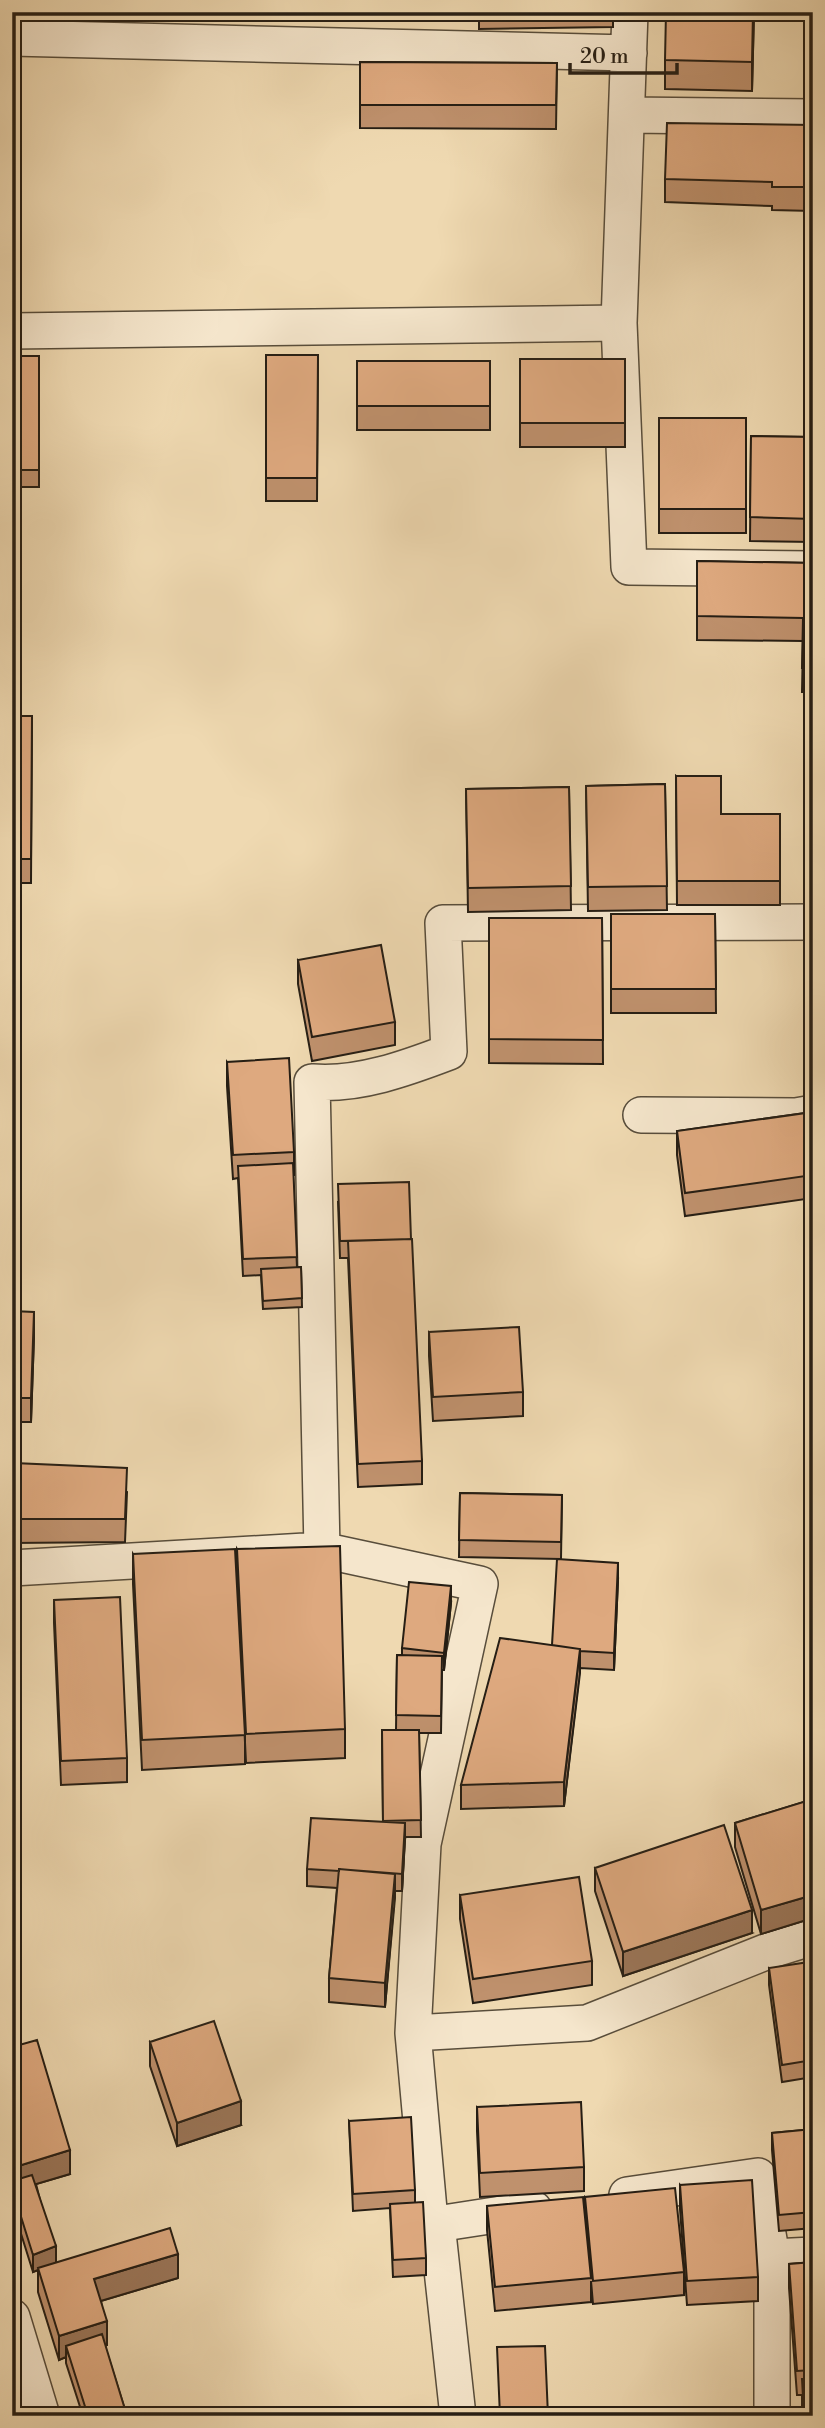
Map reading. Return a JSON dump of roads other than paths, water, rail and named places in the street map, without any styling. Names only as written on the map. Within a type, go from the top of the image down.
[{"type":"street","points":[[630,12],[619,323],[629,567],[813,569]]},
{"type":"street","points":[[12,38],[629,53]]},
{"type":"street","points":[[628,115],[813,117]]},
{"type":"street","points":[[12,331],[619,323]]},
{"type":"street","points":[[322,1550],[312,1082],[332,1084],[406,1068],[449,1052],[443,923],[813,922]]},
{"type":"street","points":[[641,1115],[796,1116],[813,1113]]},
{"type":"street","points":[[12,1568],[322,1550],[480,1584],[423,1844],[413,2033],[429,2210],[437,2224],[458,2416]]},
{"type":"street","points":[[413,2033],[587,2023],[768,1951],[813,1937]]},
{"type":"street","points":[[437,2224],[758,2176],[772,2258],[772,2416]]},
{"type":"street","points":[[772,2258],[813,2255]]},
{"type":"street","points":[[12,2317],[42,2416]]}]
